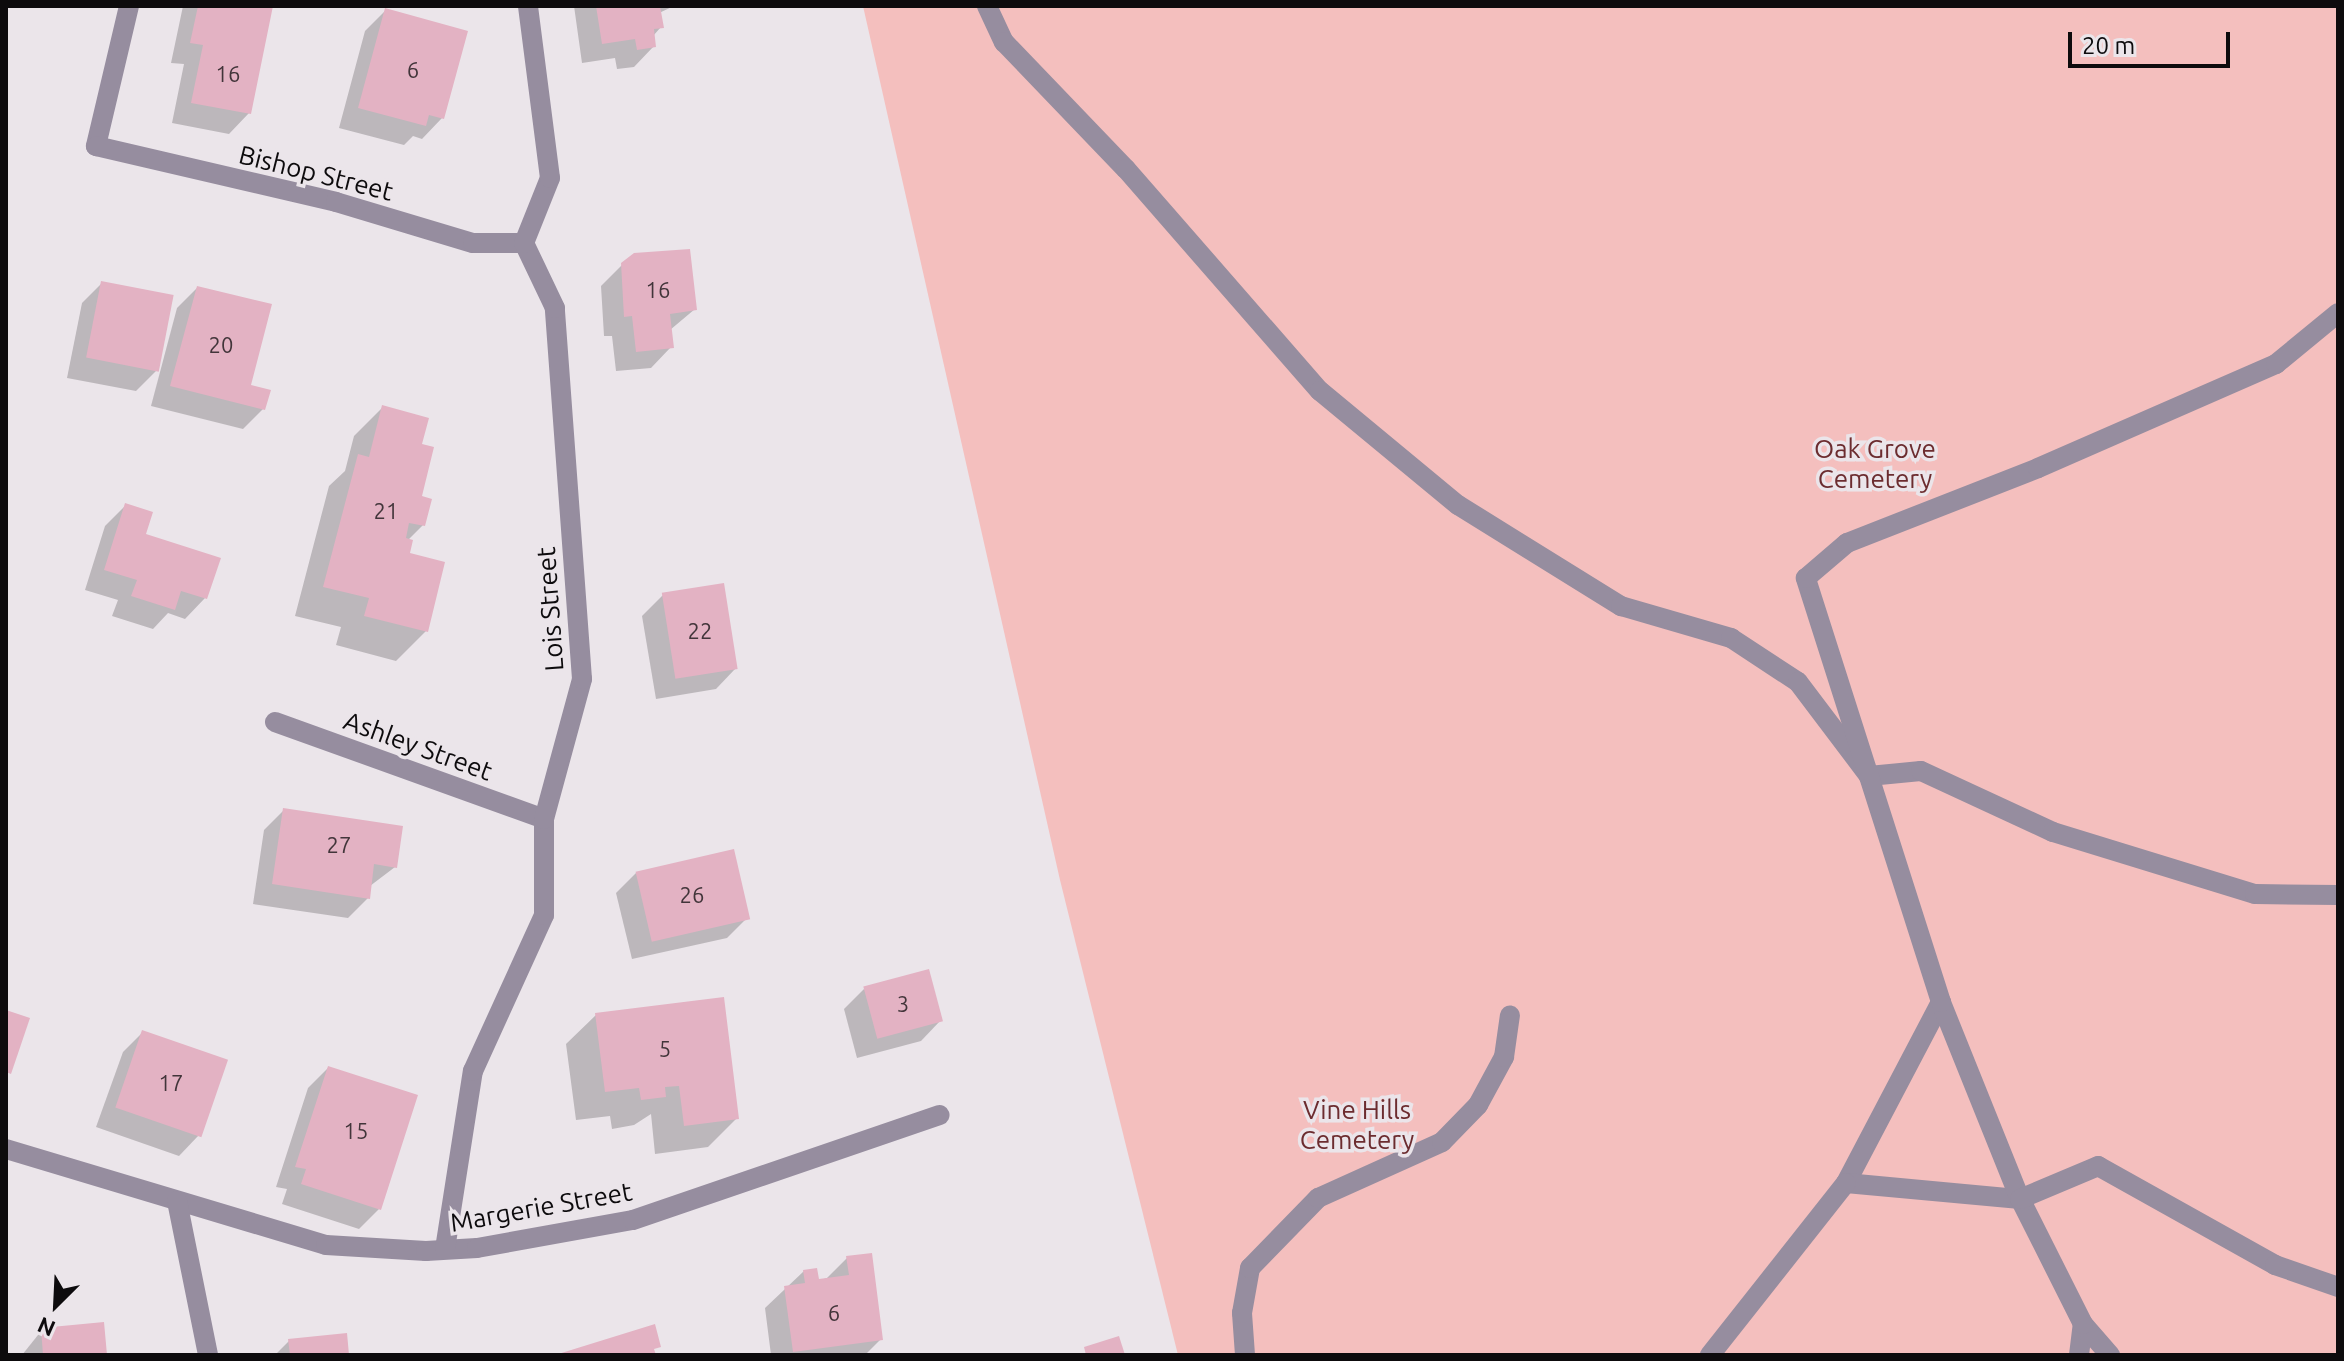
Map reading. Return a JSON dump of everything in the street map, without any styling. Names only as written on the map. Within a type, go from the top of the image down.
[{"type":"street","name":"Bishop Street","points":[[129,6],[96,146],[336,202],[473,243],[524,243]]},
{"type":"street","points":[[524,243],[550,178],[528,6]]},
{"type":"street","points":[[987,6],[1004,42],[1126,169],[1320,391],[1458,505],[1621,606],[1731,638],[1798,682],[1869,776]]},
{"type":"street","name":"Lois Street","points":[[445,1249],[473,1071],[544,915],[544,819],[582,679],[555,308],[524,243]]},
{"type":"street","points":[[2110,1355],[2083,1324],[2020,1199],[1941,1002],[1806,578],[1847,543],[2038,468],[2276,364],[2338,313]]},
{"type":"street","name":"Ashley Street","points":[[275,722],[544,819]]},
{"type":"street","points":[[1869,776],[1921,771],[2053,832],[2255,894],[2338,895]]},
{"type":"street","points":[[1710,1355],[1846,1183],[1941,1002]]},
{"type":"street","points":[[1245,1355],[1242,1313],[1250,1268],[1318,1198],[1442,1142],[1478,1105],[1504,1057],[1510,1015]]},
{"type":"street","name":"Margerie Street","points":[[6,1149],[326,1245],[445,1249],[633,1220],[939,1115]]},
{"type":"street","points":[[1846,1183],[2020,1199],[2098,1166],[2275,1265],[2338,1287]]},
{"type":"street","points":[[177,1201],[208,1355]]},
{"type":"street","points":[[2079,1355],[2083,1324]]},
{"type":"green space","name":"Oak Grove Cemetery","points":[[863,6],[2338,6],[2338,1355],[1178,1355],[1060,880]]},
{"type":"building","points":[[198,6],[273,6],[251,114],[191,103],[203,45],[190,43]]},
{"type":"building","points":[[596,6],[660,6],[664,28],[654,29],[656,47],[637,50],[635,39],[602,44]]},
{"type":"building","points":[[385,8],[468,31],[444,119],[429,115],[426,126],[358,108]]},
{"type":"building","points":[[690,249],[697,310],[670,314],[674,348],[636,352],[632,316],[624,317],[621,263],[634,253]]},
{"type":"building","points":[[101,281],[174,295],[159,372],[86,358]]},
{"type":"building","points":[[197,286],[272,304],[251,385],[271,390],[265,410],[170,386]]},
{"type":"building","points":[[382,405],[429,418],[422,444],[434,447],[422,496],[432,499],[425,526],[409,523],[406,538],[413,540],[410,553],[445,562],[428,632],[364,616],[369,598],[323,587],[358,454],[369,457]]},
{"type":"building","points":[[125,503],[153,512],[146,534],[221,558],[207,599],[181,591],[175,610],[131,596],[137,580],[104,570]]},
{"type":"building","points":[[724,583],[738,669],[675,679],[662,593]]},
{"type":"building","points":[[283,808],[403,826],[397,868],[374,864],[370,899],[272,884]]},
{"type":"building","points":[[734,849],[750,919],[652,942],[636,872]]},
{"type":"building","points":[[929,969],[943,1021],[877,1039],[863,987]]},
{"type":"building","points":[[724,997],[739,1119],[684,1126],[679,1086],[665,1087],[666,1097],[641,1100],[639,1088],[605,1092],[595,1013]]},
{"type":"building","points":[[6,1010],[30,1018],[11,1074],[6,1072]]},
{"type":"building","points":[[142,1030],[228,1060],[201,1137],[115,1108]]},
{"type":"building","points":[[328,1066],[418,1095],[381,1210],[301,1184],[306,1169],[295,1167]]},
{"type":"building","points":[[872,1253],[883,1340],[793,1352],[784,1286],[805,1283],[803,1270],[817,1268],[819,1279],[849,1275],[846,1256]]},
{"type":"building","points":[[104,1322],[107,1355],[43,1355],[41,1328]]},
{"type":"building","points":[[655,1324],[661,1347],[654,1349],[656,1355],[555,1355]]},
{"type":"building","points":[[347,1333],[349,1355],[290,1355],[288,1339]]},
{"type":"building","points":[[1119,1336],[1125,1355],[1086,1355],[1084,1347]]},
{"type":"park label","name":"Vine Hills Cemetery","points":[[1357,1125]]}]
